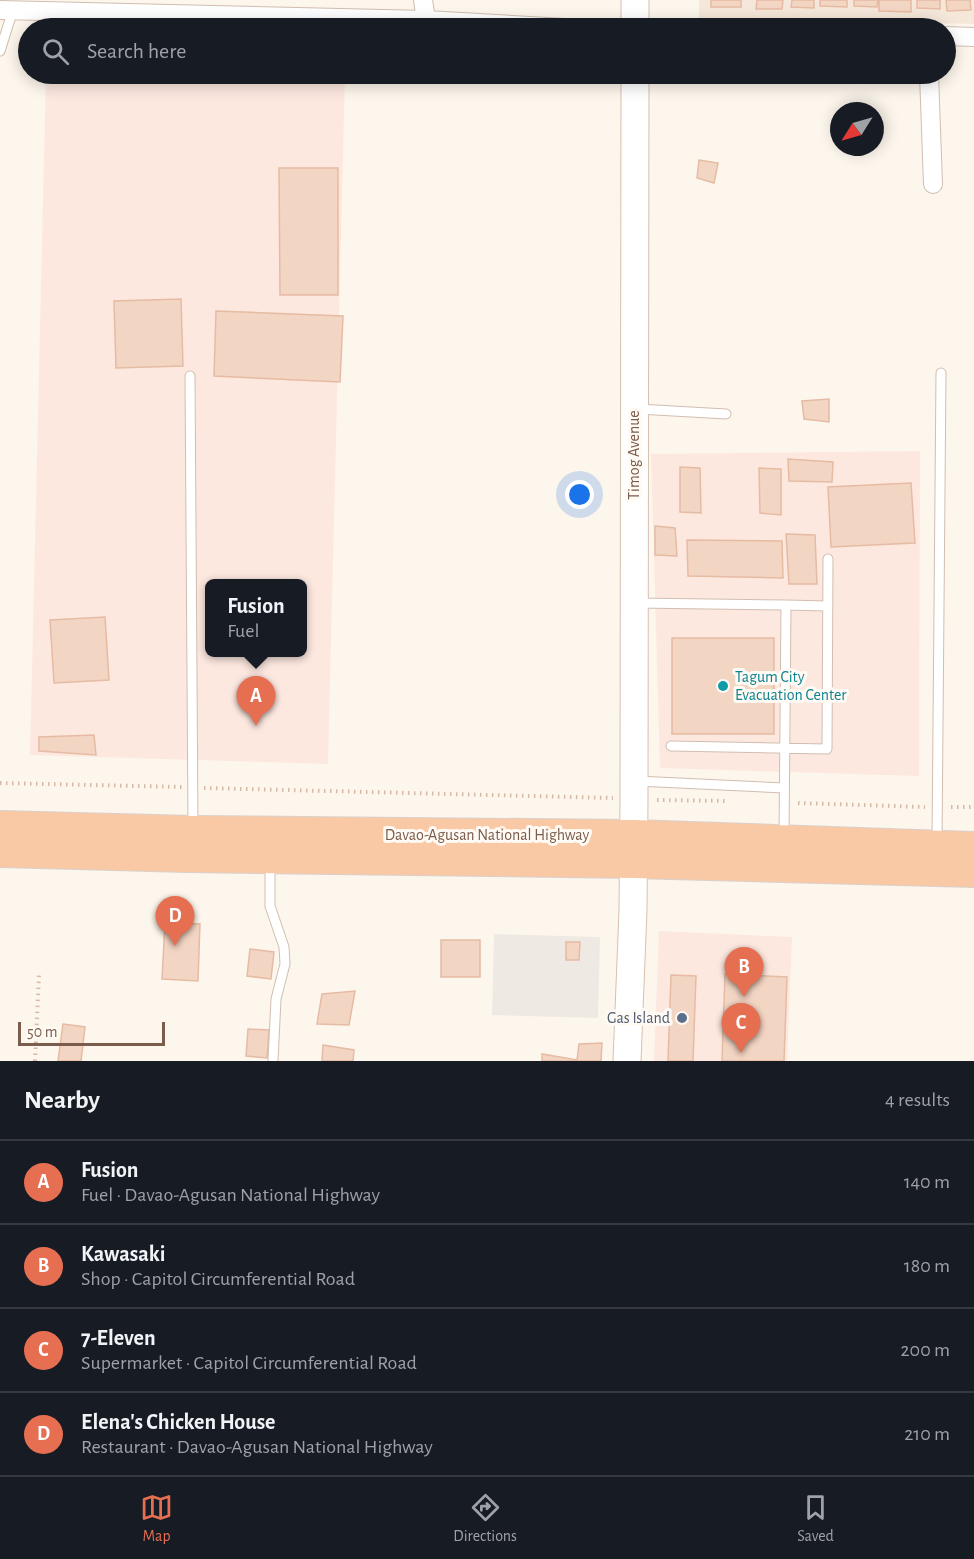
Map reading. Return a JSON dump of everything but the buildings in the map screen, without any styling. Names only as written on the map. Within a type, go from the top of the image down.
[{"type":"highway","name":"Davao-Agusan National Highway","points":[[0,826],[193,832],[270,845]]},
{"type":"highway","name":"Davao-Agusan National Highway","points":[[0,851],[270,845],[633,849],[784,854],[974,871]]},
{"type":"highway","name":"Davao-Agusan National Highway","points":[[784,854],[937,847],[974,848]]},
{"type":"main road","points":[[635,0],[635,18]]},
{"type":"main road","name":"Timog Avenue","points":[[627,1061],[634,790],[635,84]]},
{"type":"street","points":[[423,0],[426,18]]},
{"type":"street","points":[[7,10],[120,7],[360,18]]},
{"type":"street","points":[[956,36],[974,37]]},
{"type":"street","points":[[929,84],[933,184]]},
{"type":"lane","points":[[0,51],[7,10]]},
{"type":"lane","points":[[937,847],[941,374]]},
{"type":"lane","points":[[190,376],[193,832]]},
{"type":"lane","points":[[634,409],[726,414]]},
{"type":"lane","points":[[671,746],[827,749],[828,559]]},
{"type":"lane","points":[[634,603],[828,606]]},
{"type":"lane","points":[[784,854],[786,605]]},
{"type":"lane","points":[[634,790],[784,788]]},
{"type":"lane","points":[[270,845],[270,906],[284,947],[285,964],[276,999],[273,1061]]},
{"type":"path","points":[[0,783],[192,788],[634,790],[738,802]]},
{"type":"path","points":[[784,803],[974,807]]},
{"type":"path","points":[[35,1061],[39,975]]},
{"type":"shaded area","points":[[699,0],[974,0],[974,24],[956,24],[956,18],[699,18]]},
{"type":"shaded area","points":[[46,84],[345,84],[328,764],[30,755]]},
{"type":"shaded area","points":[[920,451],[919,776],[660,768],[651,454]]},
{"type":"shaded area","points":[[659,931],[792,937],[787,1061],[654,1061]]},
{"type":"shaded area","points":[[494,934],[600,937],[598,1018],[492,1015]]},
{"type":"place","name":"Tagum City Evacuation Center","points":[[723,686]]},
{"type":"place","name":"Fusion","points":[[256,726]]},
{"type":"place","name":"Elena's Chicken House","points":[[175,946]]},
{"type":"place","name":"Kawasaki","points":[[744,997]]},
{"type":"place","name":"Gas Island","points":[[682,1018]]},
{"type":"place","name":"7-Eleven","points":[[741,1053]]}]
